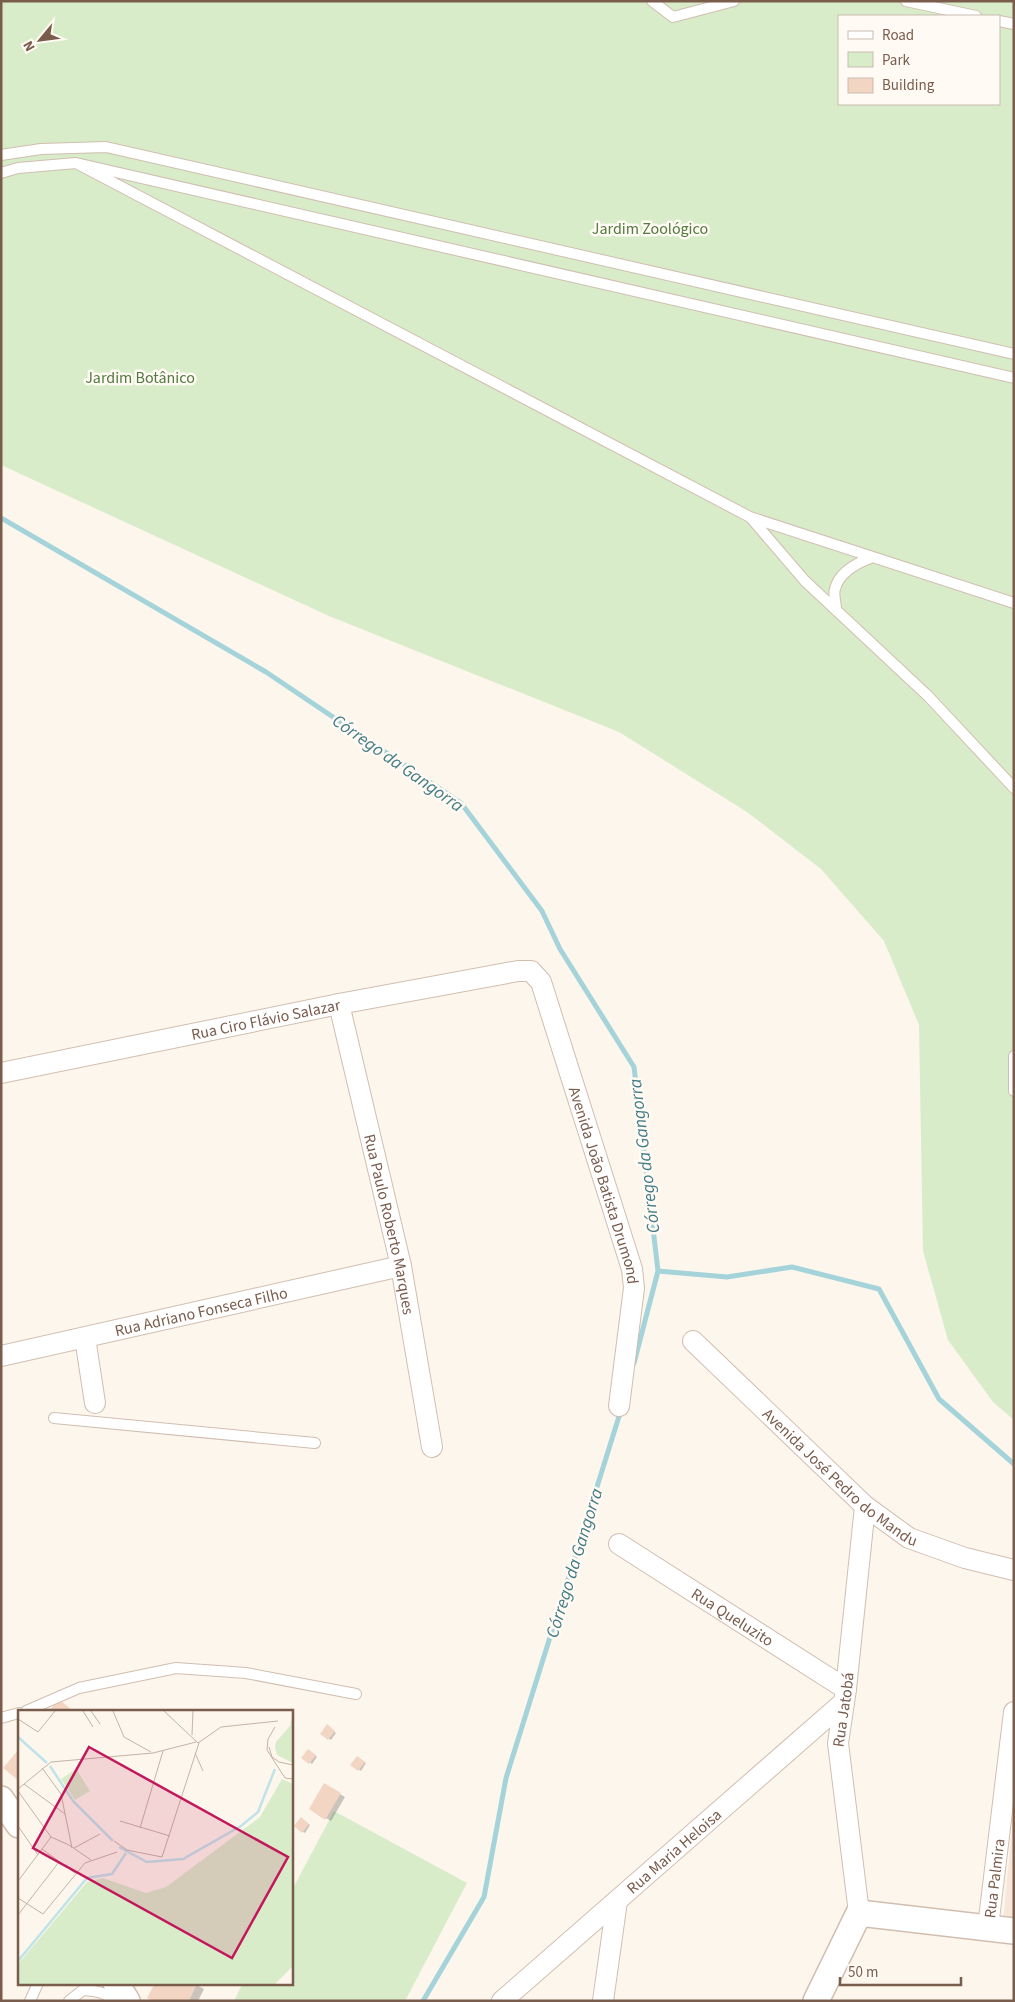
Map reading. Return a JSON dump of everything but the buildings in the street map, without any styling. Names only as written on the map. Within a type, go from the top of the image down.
[{"type":"street","name":"Rua Ciro Flávio Salazar","points":[[1,1073],[339,1004],[518,971],[531,971]]},
{"type":"street","name":"Avenida João Batista Drumond","points":[[531,971],[541,982],[632,1269],[634,1288],[619,1406]]},
{"type":"street","name":"Rua Paulo Roberto Marques","points":[[339,1004],[402,1266],[432,1447]]},
{"type":"street","name":"Rua Adriano Fonseca Filho","points":[[1,1356],[402,1266]]},
{"type":"street","points":[[85,1338],[95,1413]]},
{"type":"street","name":"Avenida José Pedro do Mandu","points":[[692,1341],[865,1506],[910,1538],[965,1558],[1014,1570]]},
{"type":"street","name":"Rua Jatobá","points":[[859,1912],[838,1743],[845,1696],[865,1506]]},
{"type":"street","name":"Rua Queluzito","points":[[619,1544],[845,1696]]},
{"type":"street","name":"Rua Maria Heloisa","points":[[502,2001],[617,1901],[845,1696]]},
{"type":"street","name":"Rua Palmira","points":[[988,1927],[1012,1745],[1014,1712]]},
{"type":"street","points":[[1,1799],[18,1824]]},
{"type":"street","points":[[603,2001],[617,1901]]},
{"type":"street","points":[[816,2001],[859,1912],[1014,1931]]},
{"type":"street","points":[[117,1984],[127,2001]]},
{"type":"lane","points":[[652,1],[673,17],[734,1]]},
{"type":"lane","points":[[906,1],[971,15]]},
{"type":"lane","points":[[1000,21],[1014,24]]},
{"type":"lane","points":[[1,155],[41,149],[106,147],[1014,354]]},
{"type":"lane","points":[[1,173],[18,168],[76,163],[1014,378]]},
{"type":"lane","points":[[76,163],[750,517],[1014,603]]},
{"type":"lane","points":[[750,517],[805,581],[928,696],[1014,788]]},
{"type":"lane","points":[[836,609],[835,589],[841,578],[855,564],[873,557]]},
{"type":"lane","points":[[1014,1056],[1014,1090]]},
{"type":"lane","points":[[54,1418],[95,1413],[315,1443]]},
{"type":"lane","points":[[28,1710],[79,1688],[176,1668],[246,1673],[356,1694]]},
{"type":"lane","points":[[1,1718],[18,1713]]},
{"type":"lane","points":[[30,2001],[38,1984]]},
{"type":"lane","points":[[69,2001],[83,1990],[100,1992],[111,1997],[113,2001]]},
{"type":"shaded area","points":[[1014,1807],[1014,1923],[1003,1922]]},
{"type":"green space","points":[[1,1],[1014,1],[1014,1420],[993,1402],[948,1340],[923,1251],[919,1025],[884,941],[821,869],[747,812],[619,732],[329,616],[1,465]]},
{"type":"green space","points":[[334,1811],[467,1883],[405,2001],[234,2001],[242,1984],[292,1984],[292,1890]]},
{"type":"waterway","name":"Córrego da Gangorra","points":[[1,518],[266,672],[461,803],[542,911],[560,949],[634,1067],[658,1271],[634,1363]]},
{"type":"waterway","points":[[658,1271],[727,1277],[792,1267],[879,1289],[939,1399],[1014,1464]]},
{"type":"waterway","name":"Córrego da Gangorra","points":[[423,2001],[484,1897],[506,1778],[621,1410]]},
{"type":"park label","name":"Jardim Zoológico","points":[[650,228]]},
{"type":"park label","name":"Jardim Botânico","points":[[140,377]]}]
